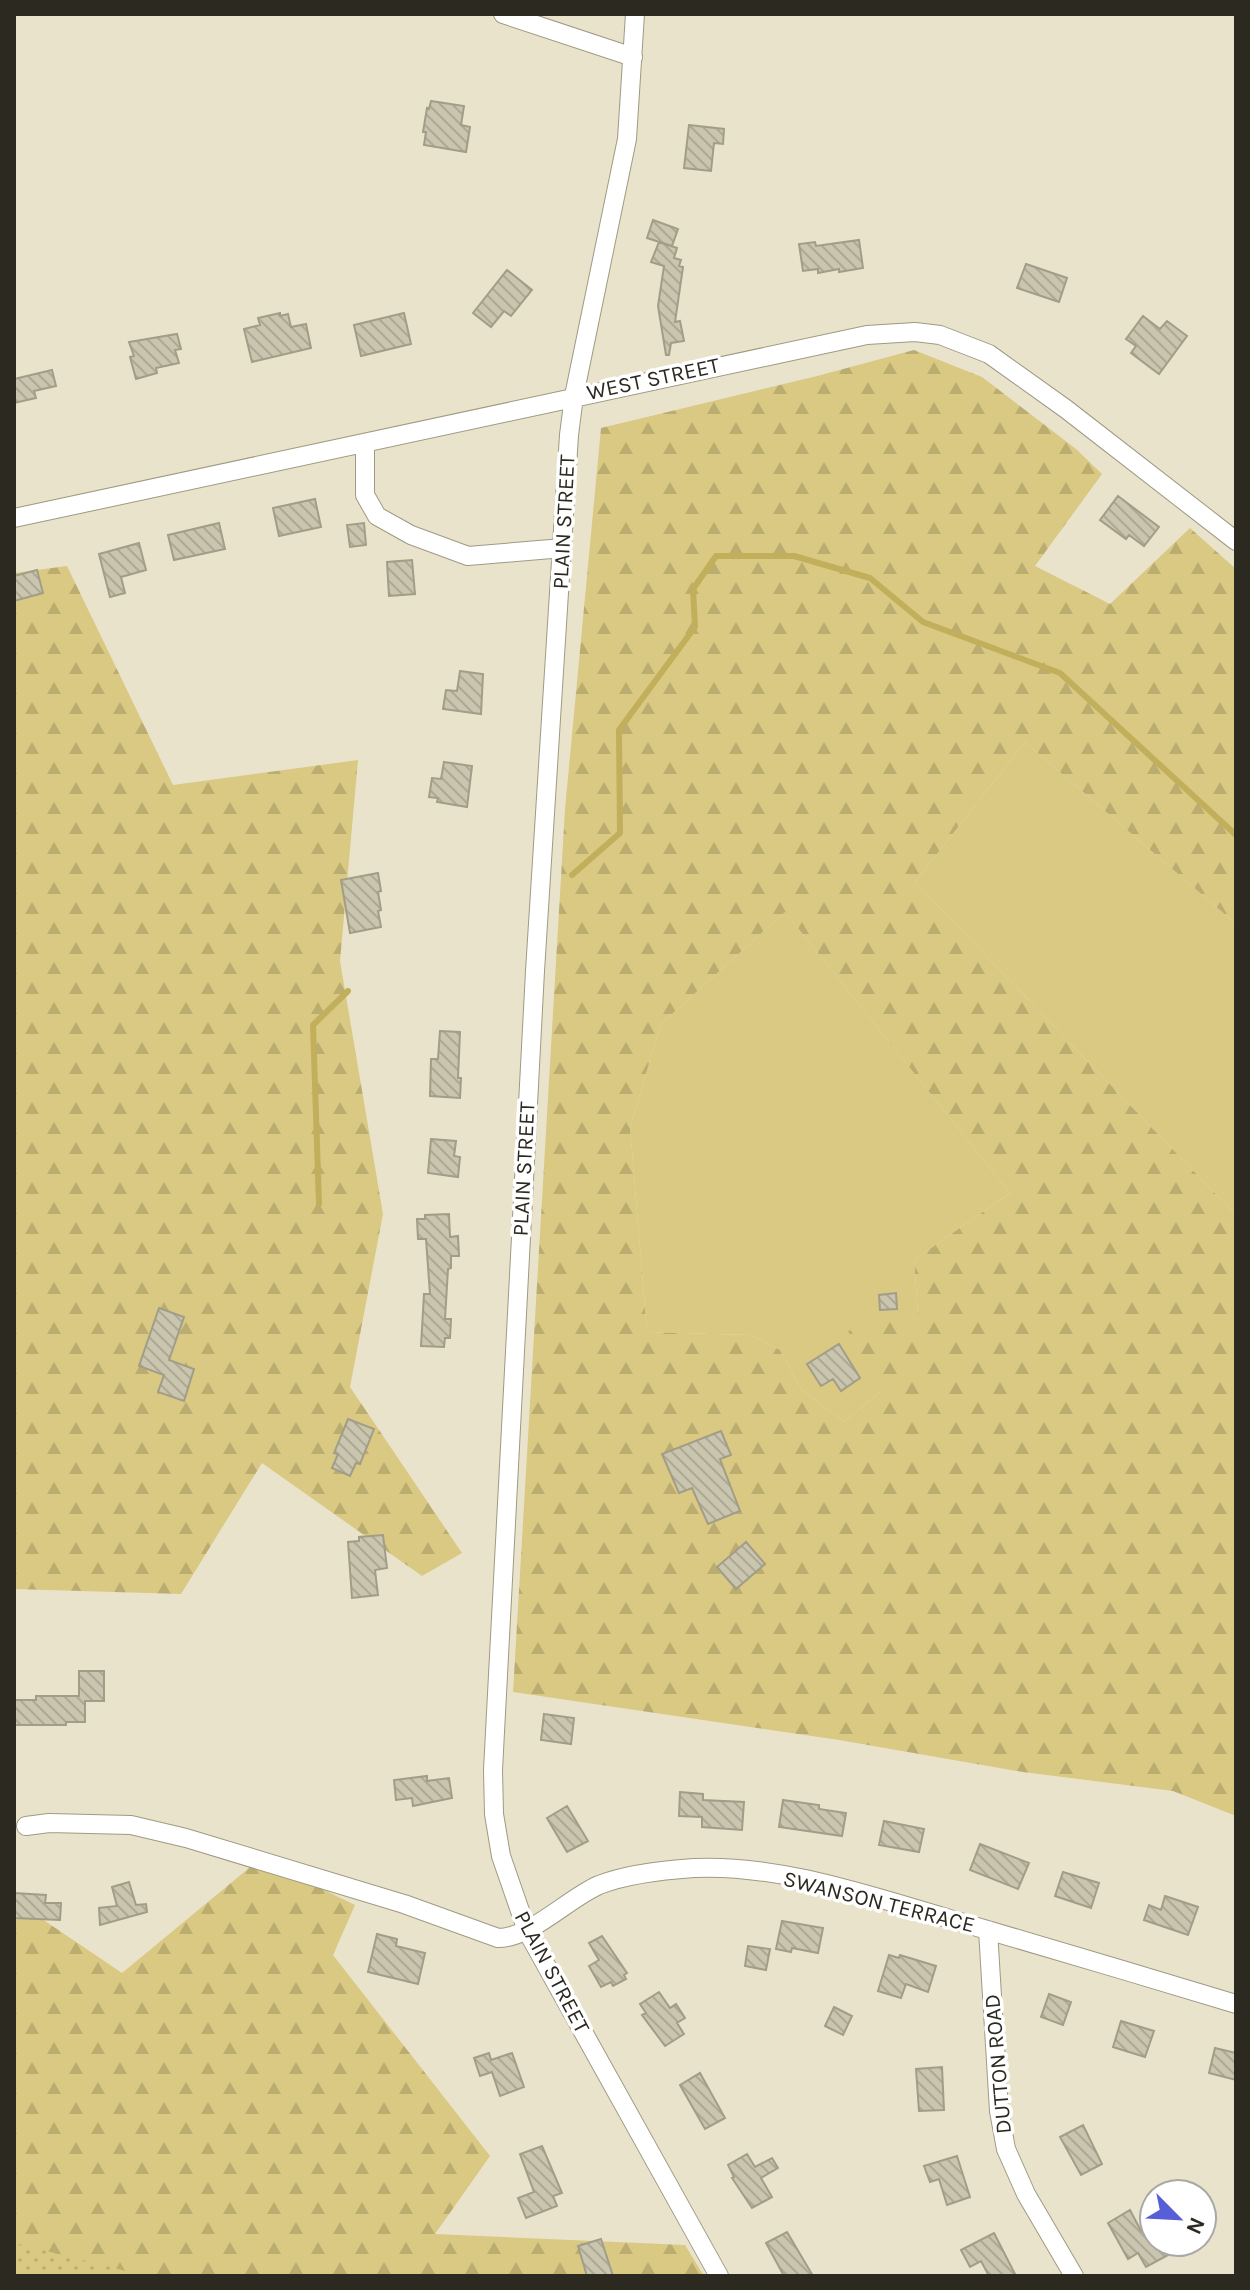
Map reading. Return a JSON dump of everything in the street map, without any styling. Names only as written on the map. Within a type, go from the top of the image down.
[{"type":"street","points":[[503,14],[633,57]]},
{"type":"street","name":"PLAIN STREET","points":[[635,14],[627,139],[574,396],[569,435],[534,986],[493,1770],[494,1814],[501,1856],[527,1931],[719,2276]]},
{"type":"street","name":"WEST STREET","points":[[14,518],[867,335],[915,332],[940,335],[989,354],[1236,541]]},
{"type":"street","points":[[365,443],[365,495],[377,516],[411,535],[468,556],[563,548]]},
{"type":"street","points":[[26,1826],[49,1823],[131,1825],[186,1838],[404,1904],[491,1937],[505,1938],[527,1931]]},
{"type":"street","name":"SWANSON TERRACE","points":[[527,1931],[568,1902],[600,1885],[643,1874],[696,1868],[752,1871],[855,1891],[1236,2004]]},
{"type":"street","name":"DUTTON ROAD","points":[[988,1930],[1001,2129],[1006,2149],[1026,2194],[1074,2276]]},
{"type":"green space","points":[[914,350],[982,377],[1076,449],[1102,474],[1035,566],[1110,604],[1190,528],[1236,569],[1236,924],[1025,742],[915,882],[1236,1215],[1236,1816],[1173,1791],[1023,1772],[839,1740],[513,1692],[565,809],[601,428]],"holes":[[[785,912],[1010,1193],[914,1260],[918,1315],[848,1331],[880,1392],[844,1422],[801,1389],[780,1350],[751,1335],[647,1332],[630,1127],[661,1024]]]},
{"type":"green space","points":[[67,566],[173,785],[358,760],[340,961],[383,1214],[350,1387],[462,1553],[422,1576],[262,1463],[181,1594],[14,1589],[14,573]]},
{"type":"green space","points":[[1025,742],[1236,924],[1236,1215],[915,882]]},
{"type":"green space","points":[[785,912],[1010,1193],[914,1260],[918,1315],[880,1392],[844,1422],[801,1389],[780,1350],[751,1335],[647,1332],[630,1127],[661,1024]]},
{"type":"green space","points":[[260,1859],[355,1905],[333,1955],[490,2156],[435,2234],[685,2245],[704,2276],[14,2276],[14,1900],[122,1973]]},
{"type":"green space","points":[[14,2243],[146,2276],[14,2276]]},
{"type":"building","points":[[431,101],[464,106],[461,125],[470,127],[466,152],[424,145],[426,132],[423,132]]},
{"type":"building","points":[[689,125],[724,129],[723,144],[714,143],[711,171],[684,168]]},
{"type":"building","points":[[653,220],[678,229],[672,246],[647,238]]},
{"type":"building","points":[[859,240],[863,268],[839,272],[839,269],[818,273],[818,269],[803,271],[799,244],[815,242],[816,246]]},
{"type":"building","points":[[659,242],[677,248],[674,258],[681,260],[679,266],[683,267],[675,322],[680,321],[684,341],[671,343],[669,355],[666,355],[658,306],[664,266],[651,262]]},
{"type":"building","points":[[1026,264],[1067,278],[1059,302],[1017,288]]},
{"type":"building","points":[[507,270],[532,290],[511,316],[504,311],[491,327],[473,313]]},
{"type":"building","points":[[280,313],[280,316],[288,314],[291,327],[306,324],[311,348],[252,362],[244,329],[260,325],[258,318]]},
{"type":"building","points":[[404,313],[411,344],[361,356],[354,325]]},
{"type":"building","points":[[1143,316],[1160,329],[1167,321],[1187,336],[1159,374],[1131,353],[1136,346],[1126,339]]},
{"type":"building","points":[[177,334],[181,349],[175,350],[179,363],[156,368],[157,373],[136,379],[129,342]]},
{"type":"building","points":[[52,370],[56,386],[34,391],[36,398],[14,403],[14,379]]},
{"type":"building","points":[[1118,496],[1159,527],[1144,546],[1129,535],[1126,539],[1100,520]]},
{"type":"building","points":[[315,499],[321,527],[279,536],[273,508]]},
{"type":"building","points":[[219,523],[225,549],[174,560],[168,535]]},
{"type":"building","points":[[364,523],[366,545],[350,547],[347,525]]},
{"type":"building","points":[[139,543],[146,570],[121,577],[125,593],[110,597],[99,554]]},
{"type":"building","points":[[412,560],[415,594],[389,596],[387,562]]},
{"type":"building","points":[[37,570],[43,593],[14,601],[14,576]]},
{"type":"building","points":[[460,671],[483,674],[481,714],[443,709],[446,690],[457,691]]},
{"type":"building","points":[[444,762],[472,766],[467,807],[437,802],[438,798],[429,797],[432,778],[441,779]]},
{"type":"building","points":[[378,873],[381,927],[350,933],[341,880]]},
{"type":"building","points":[[440,1031],[460,1032],[460,1098],[430,1096],[431,1059],[438,1059]]},
{"type":"building","points":[[431,1139],[456,1141],[454,1156],[460,1157],[458,1177],[428,1173]]},
{"type":"building","points":[[449,1214],[450,1237],[458,1236],[459,1256],[451,1256],[451,1268],[448,1269],[445,1319],[451,1319],[450,1338],[445,1338],[444,1347],[421,1346],[424,1294],[430,1294],[426,1239],[418,1239],[417,1219],[425,1219],[425,1215]]},
{"type":"building","points":[[896,1293],[897,1309],[880,1310],[879,1295]]},
{"type":"building","points":[[159,1308],[184,1317],[169,1360],[194,1369],[184,1401],[158,1392],[164,1375],[139,1366]]},
{"type":"building","points":[[839,1344],[860,1378],[841,1391],[833,1379],[821,1386],[807,1364]]},
{"type":"building","points":[[348,1419],[374,1429],[360,1464],[356,1463],[350,1476],[332,1468],[338,1454],[334,1453]]},
{"type":"building","points":[[721,1431],[731,1455],[720,1459],[740,1511],[708,1524],[692,1488],[679,1493],[662,1454]]},
{"type":"building","points":[[383,1535],[387,1568],[375,1570],[378,1595],[352,1598],[348,1542],[359,1541],[359,1537]]},
{"type":"building","points":[[746,1542],[765,1564],[736,1589],[717,1567]]},
{"type":"building","points":[[79,1671],[104,1671],[104,1701],[85,1701],[85,1722],[15,1725],[15,1700],[36,1700],[36,1696],[79,1696]]},
{"type":"building","points":[[544,1714],[574,1718],[571,1744],[541,1740]]},
{"type":"building","points":[[427,1776],[427,1781],[449,1778],[452,1798],[413,1806],[412,1798],[396,1800],[394,1780]]},
{"type":"building","points":[[680,1792],[703,1794],[703,1800],[744,1802],[742,1830],[702,1827],[702,1817],[679,1816]]},
{"type":"building","points":[[783,1800],[846,1813],[842,1836],[779,1827]]},
{"type":"building","points":[[567,1806],[588,1841],[567,1852],[547,1818]]},
{"type":"building","points":[[884,1821],[924,1829],[919,1852],[879,1845]]},
{"type":"building","points":[[980,1844],[1029,1863],[1018,1889],[970,1870]]},
{"type":"building","points":[[1063,1872],[1099,1883],[1091,1908],[1055,1896]]},
{"type":"building","points":[[129,1882],[136,1905],[146,1904],[147,1912],[100,1925],[99,1908],[117,1906],[112,1887]]},
{"type":"building","points":[[14,1893],[46,1895],[45,1903],[61,1903],[60,1920],[14,1918]]},
{"type":"building","points":[[1165,1896],[1198,1907],[1188,1935],[1144,1920],[1149,1905],[1161,1910]]},
{"type":"building","points":[[782,1921],[823,1928],[818,1953],[792,1948],[791,1952],[776,1949]]},
{"type":"building","points":[[377,1934],[397,1939],[396,1946],[425,1953],[418,1984],[368,1972]]},
{"type":"building","points":[[602,1936],[627,1973],[624,1975],[626,1979],[613,1986],[611,1982],[601,1987],[589,1966],[599,1960],[589,1943]]},
{"type":"building","points":[[748,1946],[770,1949],[766,1970],[745,1966]]},
{"type":"building","points":[[889,1955],[899,1958],[900,1955],[936,1966],[928,1992],[906,1984],[901,1998],[878,1991]]},
{"type":"building","points":[[659,1992],[670,2008],[676,2004],[685,2018],[677,2023],[684,2034],[665,2046],[642,2015],[646,2013],[640,2004]]},
{"type":"building","points":[[1049,1994],[1071,2002],[1063,2025],[1041,2017]]},
{"type":"building","points":[[834,2007],[852,2016],[843,2035],[825,2026]]},
{"type":"building","points":[[1121,2021],[1154,2031],[1145,2057],[1113,2047]]},
{"type":"building","points":[[1215,2048],[1236,2053],[1236,2080],[1209,2073]]},
{"type":"building","points":[[489,2053],[491,2060],[512,2053],[524,2087],[500,2096],[492,2072],[480,2076],[474,2058]]},
{"type":"building","points":[[942,2067],[944,2110],[919,2111],[916,2069]]},
{"type":"building","points":[[700,2073],[725,2118],[705,2129],[680,2085]]},
{"type":"building","points":[[1083,2125],[1102,2164],[1081,2175],[1060,2137]]},
{"type":"building","points":[[542,2146],[562,2193],[553,2196],[557,2206],[526,2218],[518,2198],[534,2192],[520,2154]]},
{"type":"building","points":[[747,2154],[755,2167],[772,2158],[778,2168],[761,2178],[772,2197],[752,2208],[732,2178],[728,2165]]},
{"type":"building","points":[[957,2156],[970,2197],[947,2205],[939,2179],[930,2182],[924,2166]]},
{"type":"building","points":[[1130,2210],[1138,2225],[1138,2253],[1128,2259],[1108,2223]]},
{"type":"building","points":[[787,2232],[813,2276],[784,2276],[766,2243]]},
{"type":"building","points":[[994,2233],[1016,2276],[989,2276],[981,2261],[970,2267],[961,2250]]},
{"type":"building","points":[[601,2239],[613,2276],[587,2276],[578,2246]]},
{"type":"building","points":[[1141,2258],[1162,2258],[1146,2267]]},
{"type":"waterway","points":[[572,875],[620,833],[619,730],[695,627],[693,589],[716,556],[794,556],[870,578],[923,622],[1060,673],[1236,835]]},
{"type":"waterway","points":[[319,1204],[313,1025],[348,991]]}]
